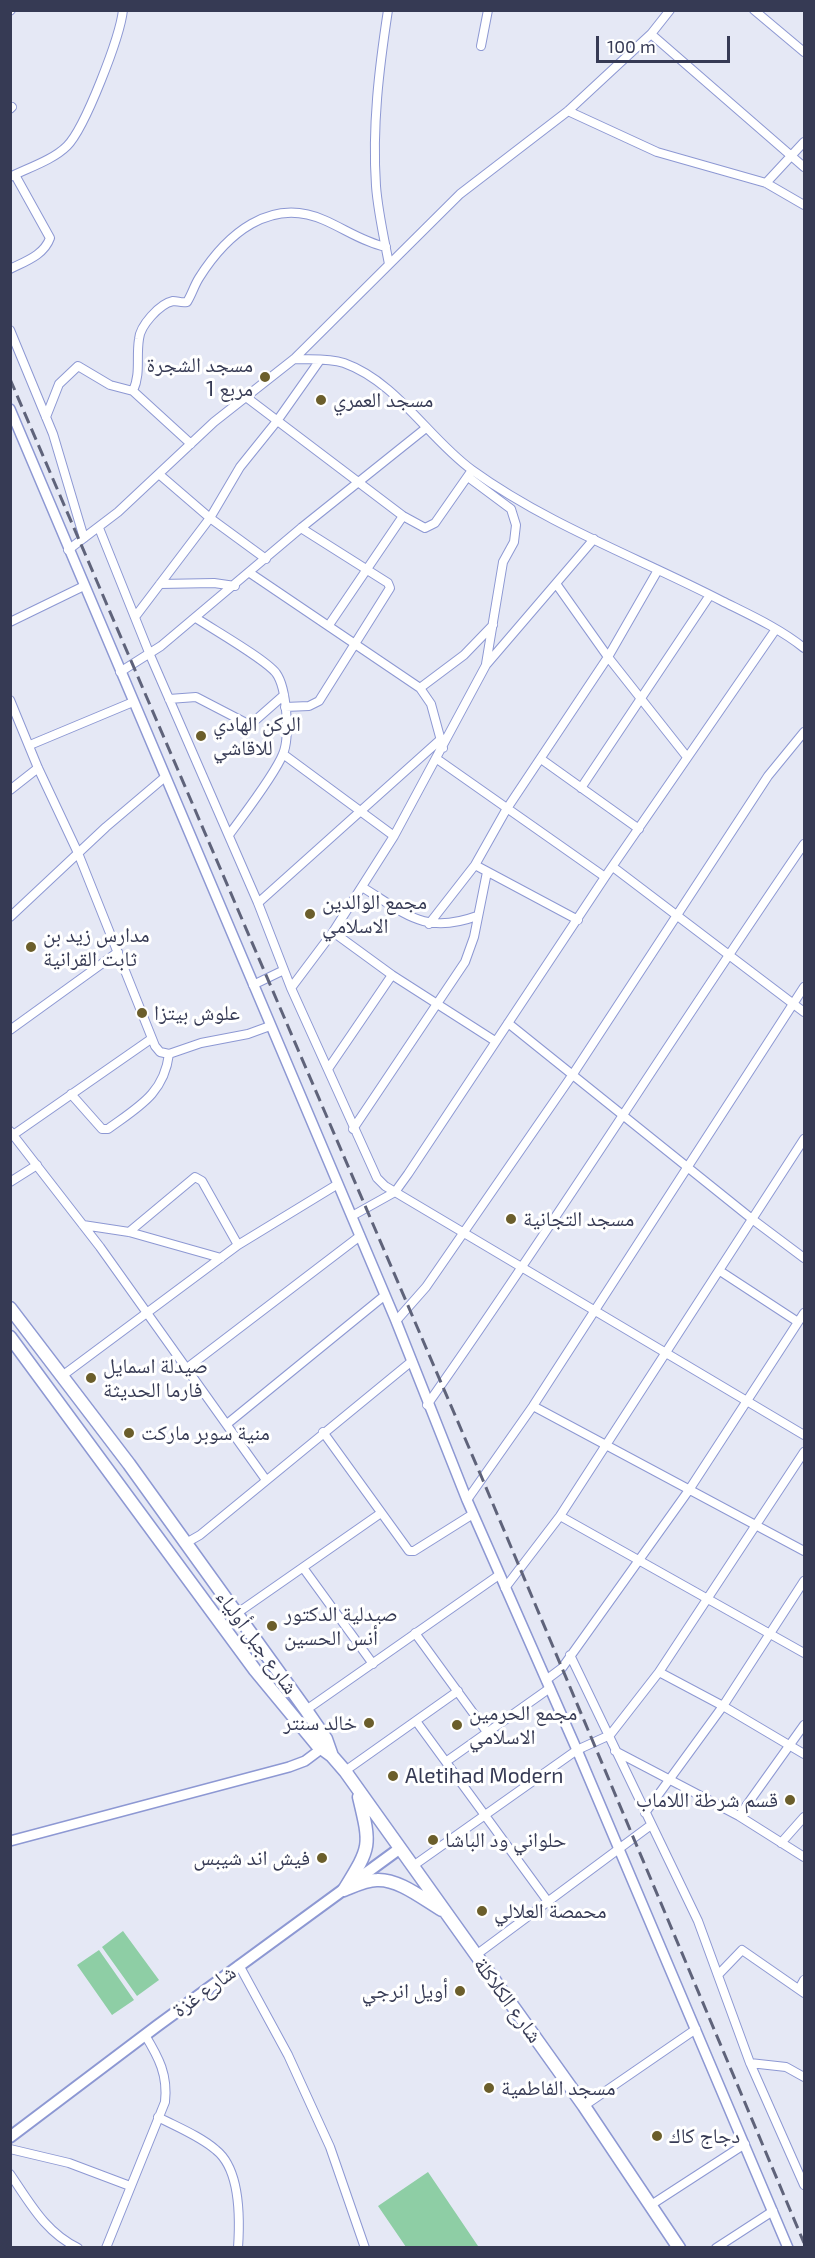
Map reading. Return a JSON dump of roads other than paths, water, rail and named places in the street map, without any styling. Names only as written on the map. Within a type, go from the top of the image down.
[{"type":"main road","name":"شارع جبل أولياء","points":[[10,1308],[186,1543],[306,1710],[327,1750]]},
{"type":"main road","name":"شارع جبل أولياء","points":[[10,1337],[255,1670],[327,1750]]},
{"type":"main road","name":"شارع الكلاكلة","points":[[327,1750],[345,1771],[584,2106],[679,2247]]},
{"type":"main road","points":[[344,1890],[361,1863],[368,1844],[357,1790]]},
{"type":"main road","name":"شارع غزة","points":[[10,2137],[144,2035],[399,1849]]},
{"type":"main road","points":[[344,1890],[368,1881],[384,1880],[400,1886],[447,1913]]},
{"type":"street","points":[[10,268],[38,254],[47,247],[50,238],[13,176],[65,148],[73,139],[95,94],[123,10]]},
{"type":"street","points":[[388,10],[377,90],[375,147],[376,188],[389,264]]},
{"type":"street","points":[[481,46],[488,10]]},
{"type":"street","points":[[68,550],[99,528],[269,376],[294,359],[460,194],[568,111],[651,34],[670,10]]},
{"type":"street","points":[[754,10],[804,52]]},
{"type":"street","points":[[651,34],[804,167]]},
{"type":"street","points":[[568,111],[657,152],[766,183],[804,205]]},
{"type":"street","points":[[766,183],[804,142]]},
{"type":"street","points":[[133,391],[138,381],[139,337],[146,324],[157,310],[171,302],[187,302],[210,263],[241,228],[254,220],[283,213],[309,215],[322,219],[358,238],[386,247]]},
{"type":"street","points":[[10,330],[46,417],[68,481],[84,538]]},
{"type":"street","points":[[294,359],[344,363],[389,391],[470,474],[511,509],[516,525],[514,542],[503,562],[486,665]]},
{"type":"street","points":[[135,617],[210,518],[240,467],[277,421],[320,360]]},
{"type":"street","points":[[46,417],[59,384],[78,366],[110,385],[133,391],[191,444]]},
{"type":"street","points":[[246,397],[404,516],[425,528],[430,528],[470,474]]},
{"type":"street","points":[[11,411],[396,1321],[427,1405],[467,1500],[577,1750],[788,2247]]},
{"type":"street","points":[[120,672],[150,655],[235,586],[301,528],[426,428]]},
{"type":"street","points":[[470,474],[594,539],[776,629],[804,648]]},
{"type":"street","points":[[160,475],[210,518],[266,559]]},
{"type":"street","points":[[329,625],[404,516]]},
{"type":"street","points":[[99,528],[150,655],[258,903],[291,988],[377,1178],[395,1192],[804,1435]]},
{"type":"street","points":[[285,707],[309,706],[319,701],[390,588],[388,583],[301,528]]},
{"type":"street","points":[[291,988],[333,932],[394,836],[486,665],[514,630],[557,585],[594,539]]},
{"type":"street","points":[[429,924],[475,865],[506,810],[608,657],[658,570]]},
{"type":"street","points":[[250,573],[420,688],[431,704],[442,744]]},
{"type":"street","points":[[160,584],[214,583],[235,586]]},
{"type":"street","points":[[557,585],[608,657],[687,757]]},
{"type":"street","points":[[10,622],[84,586]]},
{"type":"street","points":[[581,788],[710,595]]},
{"type":"street","points":[[196,618],[270,667],[279,679],[284,695],[283,754],[229,835]]},
{"type":"street","points":[[420,688],[464,655],[494,624]]},
{"type":"street","points":[[352,1216],[395,1192],[605,877],[776,629]]},
{"type":"street","points":[[169,699],[189,697],[201,699],[250,725],[284,695]]},
{"type":"street","points":[[10,700],[38,768],[78,853],[151,1039],[160,1052],[169,1054],[201,1043],[248,1034],[270,1026]]},
{"type":"street","points":[[30,745],[133,702]]},
{"type":"street","points":[[396,1321],[426,1287],[464,1233],[573,1074],[768,776],[804,732]]},
{"type":"street","points":[[258,903],[360,811],[442,744]]},
{"type":"street","points":[[283,754],[394,836]]},
{"type":"street","points":[[437,759],[506,810],[605,877]]},
{"type":"street","points":[[541,759],[639,829]]},
{"type":"street","points":[[10,790],[38,768]]},
{"type":"street","points":[[12,912],[165,777]]},
{"type":"street","points":[[427,1405],[523,1269],[729,954],[804,844]]},
{"type":"street","points":[[475,865],[578,920]]},
{"type":"street","points":[[613,867],[804,1012]]},
{"type":"street","points":[[353,1129],[439,1004],[465,962],[474,937],[487,872]]},
{"type":"street","points":[[363,887],[429,924],[450,925],[477,916]]},
{"type":"street","points":[[333,932],[392,975],[495,1041]]},
{"type":"street","points":[[10,1030],[118,952]]},
{"type":"street","points":[[253,985],[284,970]]},
{"type":"street","points":[[328,1069],[392,975]]},
{"type":"street","points":[[467,1500],[533,1406],[804,987]]},
{"type":"street","points":[[508,1023],[804,1258]]},
{"type":"street","points":[[151,1039],[12,1133],[83,1225],[266,1480]]},
{"type":"street","points":[[71,1094],[102,1129],[108,1129],[156,1091],[165,1074],[169,1054]]},
{"type":"street","points":[[505,1588],[560,1516],[752,1219],[802,1149],[804,1139]]},
{"type":"street","points":[[10,1182],[37,1165]]},
{"type":"street","points":[[129,1232],[195,1177],[202,1181],[238,1245]]},
{"type":"street","points":[[62,1377],[238,1245],[338,1184]]},
{"type":"street","points":[[83,1225],[129,1232],[221,1258]]},
{"type":"street","points":[[187,1368],[360,1236]]},
{"type":"street","points":[[720,1271],[798,1322]]},
{"type":"street","points":[[226,1424],[384,1296]]},
{"type":"street","points":[[447,1761],[548,1684],[562,1668],[689,1490],[804,1313]]},
{"type":"street","points":[[186,1543],[200,1535],[412,1361]]},
{"type":"street","points":[[533,1406],[804,1551]]},
{"type":"street","points":[[323,1432],[411,1551],[473,1514]]},
{"type":"street","points":[[413,1866],[577,1750],[610,1735],[658,1672],[707,1601],[804,1452]]},
{"type":"street","points":[[236,1614],[304,1569],[381,1513]]},
{"type":"street","points":[[560,1516],[707,1601],[804,1653]]},
{"type":"street","points":[[304,1569],[373,1664]]},
{"type":"street","points":[[306,1710],[499,1575]]},
{"type":"street","points":[[645,1813],[669,1777],[723,1706],[804,1581]]},
{"type":"street","points":[[415,1633],[487,1732]]},
{"type":"street","points":[[570,1655],[698,1921],[750,2063],[804,2185]]},
{"type":"street","points":[[658,1672],[723,1706],[804,1754]]},
{"type":"street","points":[[345,1771],[458,1691]]},
{"type":"street","points":[[416,1721],[549,1903]]},
{"type":"street","points":[[739,1816],[804,1725]]},
{"type":"street","points":[[10,1841],[289,1767],[327,1750]]},
{"type":"street","points":[[615,1751],[669,1777],[739,1816],[804,1857]]},
{"type":"street","points":[[781,1843],[804,1817]]},
{"type":"street","points":[[476,1955],[620,1851],[651,1825]]},
{"type":"street","points":[[718,1975],[742,1950],[802,1991],[804,1980]]},
{"type":"street","points":[[239,1965],[288,2055],[330,2147],[365,2247]]},
{"type":"street","points":[[584,2106],[696,2029]]},
{"type":"street","points":[[106,2247],[165,2102],[165,2076],[162,2064],[144,2035]]},
{"type":"street","points":[[750,2063],[786,2067],[804,2077]]},
{"type":"street","points":[[158,2117],[216,2150],[225,2161],[241,2210],[238,2247]]},
{"type":"street","points":[[651,2205],[745,2144]]},
{"type":"street","points":[[10,2149],[69,2163],[130,2186]]},
{"type":"street","points":[[10,2174],[46,2226],[58,2237],[78,2247]]},
{"type":"street","points":[[716,2247],[773,2211]]},
{"type":"railway","points":[[10,379],[482,1478],[804,2243]]},
{"type":"place","name":"مسجد الشجرة مربع 1","points":[[265,377]]},
{"type":"place","name":"مسجد العمري","points":[[321,400]]},
{"type":"place","name":"الركن الهادي للاقاشي","points":[[201,736]]},
{"type":"place","name":"مجمع الوالدين الاسلامي","points":[[310,914]]},
{"type":"place","name":"مدارس زيد بن ثابت القرانية","points":[[31,947]]},
{"type":"place","name":"علوش بيتزا","points":[[142,1013]]},
{"type":"place","name":"مسجد التجانية","points":[[511,1219]]},
{"type":"place","name":"صيدلة اسمايل فارما الحديثة","points":[[91,1378]]},
{"type":"place","name":"منية سوبر ماركت","points":[[129,1433]]},
{"type":"place","name":"صيدلية الدكتور أنس الحسين","points":[[272,1626]]},
{"type":"place","name":"خالد سنتر","points":[[369,1723]]},
{"type":"place","name":"مجمع الحرمين الاسلامي","points":[[457,1725]]},
{"type":"place","name":"Aletihad Modern","points":[[393,1776]]},
{"type":"place","name":"قسم شرطة اللاماب","points":[[790,1800]]},
{"type":"place","name":"حلواني ود الباشا","points":[[433,1840]]},
{"type":"place","name":"فيش اند شيبس","points":[[322,1858]]},
{"type":"place","name":"محمصة العلالي","points":[[482,1911]]},
{"type":"place","name":"أويل انرجي","points":[[460,1991]]},
{"type":"place","name":"مسجد الفاطمية","points":[[489,2088]]},
{"type":"place","name":"دجاج كاك","points":[[657,2136]]}]
